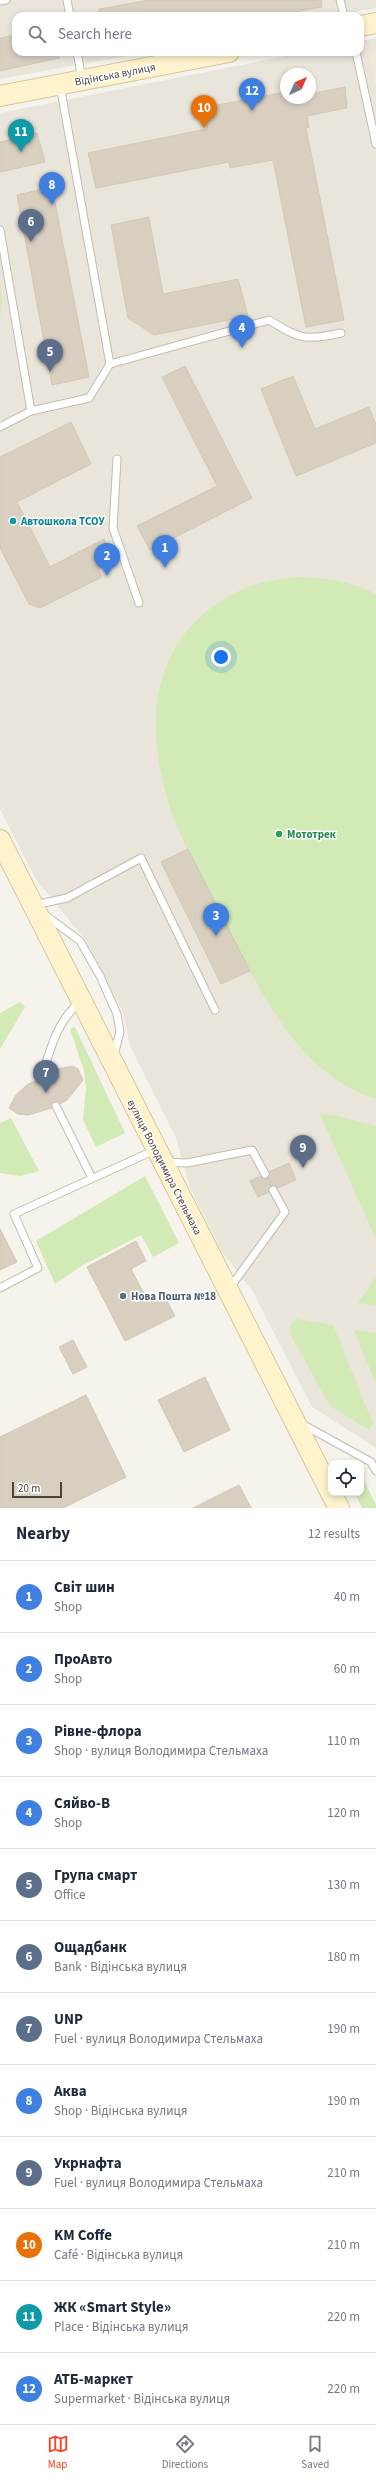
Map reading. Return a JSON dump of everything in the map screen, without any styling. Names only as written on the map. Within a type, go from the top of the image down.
[{"type":"main road","points":[[364,25],[376,23]]},
{"type":"main road","name":"Відінська вулиця","points":[[0,96],[209,56]]},
{"type":"main road","name":"вулиця Володимира Стельмаха","points":[[0,840],[159,1156],[229,1289],[334,1501]]},
{"type":"lane","points":[[0,1],[6,0]]},
{"type":"lane","points":[[67,0],[69,12]]},
{"type":"lane","points":[[340,0],[343,12]]},
{"type":"lane","points":[[78,56],[82,81]]},
{"type":"lane","points":[[357,56],[376,144]]},
{"type":"lane","points":[[0,427],[31,411],[89,398],[110,364],[60,85]]},
{"type":"lane","points":[[0,230],[31,411]]},
{"type":"lane","points":[[110,364],[269,320],[295,336],[316,339],[341,333]]},
{"type":"lane","points":[[117,459],[113,528],[139,603]]},
{"type":"lane","points":[[32,905],[67,898],[141,858],[216,1010]]},
{"type":"lane","points":[[32,905],[80,941],[100,976],[117,1014],[120,1032],[112,1062]]},
{"type":"lane","points":[[42,1076],[57,1030],[69,1011],[81,1001]]},
{"type":"lane","points":[[56,1106],[92,1178]]},
{"type":"lane","points":[[0,1288],[38,1268],[14,1214],[92,1178],[159,1156],[187,1163],[252,1150],[265,1174]]},
{"type":"lane","points":[[229,1289],[285,1212],[273,1190]]},
{"type":"lane","points":[[294,1419],[371,1462],[376,1471]]},
{"type":"shaded area","points":[[0,0],[376,0],[376,8],[354,12],[12,12],[12,56],[126,56],[0,79]]},
{"type":"shaded area","points":[[376,38],[376,1448],[312,1407],[253,1292],[222,1252],[190,1188],[176,1138],[130,1046],[123,1013],[87,942],[35,878],[0,809],[0,113],[286,56],[364,56],[364,40]]},
{"type":"shaded area","points":[[376,53],[376,86],[368,54]]},
{"type":"green space","points":[[0,280],[2,303],[0,319]]},
{"type":"green space","name":"Мототрек","points":[[297,577],[338,581],[357,586],[376,594],[376,1099],[347,1086],[322,1069],[300,1047],[281,1023],[264,996],[190,855],[179,831],[164,786],[158,752],[156,719],[160,688],[170,659],[186,632],[210,609],[241,590],[268,581]]},
{"type":"green space","points":[[20,1002],[25,1007],[0,1049],[0,1013]]},
{"type":"green space","points":[[75,1027],[125,1133],[96,1147],[83,1120],[86,1089],[84,1071],[70,1029]]},
{"type":"green space","points":[[320,1114],[337,1116],[376,1126],[376,1239]]},
{"type":"green space","points":[[11,1118],[39,1171],[21,1176],[0,1173],[0,1123]]},
{"type":"green space","points":[[145,1176],[179,1243],[153,1257],[141,1235],[83,1265],[55,1284],[36,1241]]},
{"type":"green space","points":[[376,1277],[376,1305],[358,1303]]},
{"type":"green space","points":[[297,1319],[333,1325],[373,1424],[369,1430],[330,1406],[289,1332],[291,1324]]},
{"type":"green space","points":[[354,1330],[376,1333],[376,1384]]},
{"type":"green space","points":[[364,1480],[376,1508],[362,1508],[356,1496],[364,1496]]},
{"type":"building","points":[[149,0],[321,0],[322,7],[294,12],[99,12],[99,9]]},
{"type":"building","points":[[12,36],[12,56],[59,56],[59,58],[0,71],[0,38]]},
{"type":"building","points":[[345,87],[347,108],[307,116],[309,127],[306,128],[344,320],[306,327],[273,160],[230,168],[229,162],[96,188],[88,153],[207,129],[204,119],[215,117],[212,106],[280,93],[280,104],[316,104],[316,93]]},
{"type":"building","points":[[37,133],[45,162],[0,172],[0,142]]},
{"type":"building","points":[[52,187],[89,377],[52,385],[17,195]]},
{"type":"building","points":[[149,217],[163,294],[238,279],[248,316],[154,335],[128,318],[111,225]]},
{"type":"building","points":[[185,366],[252,498],[150,550],[137,526],[217,486],[162,377]]},
{"type":"building","points":[[293,376],[315,429],[369,407],[376,425],[376,443],[296,476],[261,389]]},
{"type":"building","name":"Автошкола ТСОУ","points":[[71,422],[91,464],[17,502],[50,567],[104,539],[114,560],[98,569],[102,577],[40,608],[29,604],[0,548],[0,457]]},
{"type":"building","points":[[188,849],[250,971],[221,984],[161,862]]},
{"type":"building","points":[[72,1066],[78,1069],[83,1080],[67,1100],[60,1104],[54,1101],[52,1108],[28,1115],[18,1114],[9,1108],[16,1095],[27,1085],[38,1079],[45,1080],[48,1072]]},
{"type":"building","points":[[289,1163],[296,1180],[278,1188],[271,1185],[269,1192],[258,1197],[250,1181],[260,1176],[267,1179],[269,1172]]},
{"type":"building","points":[[0,1229],[17,1262],[0,1270]]},
{"type":"building","points":[[136,1241],[146,1261],[131,1269],[149,1303],[164,1295],[175,1316],[125,1341],[87,1267]]},
{"type":"building","points":[[73,1340],[87,1367],[73,1374],[59,1347]]},
{"type":"building","points":[[205,1377],[230,1430],[184,1452],[158,1400]]},
{"type":"building","points":[[86,1395],[126,1477],[63,1508],[0,1508],[0,1437]]},
{"type":"building","points":[[239,1485],[251,1508],[193,1508]]},
{"type":"place","name":"АТБ-маркет","points":[[252,111]]},
{"type":"place","name":"KM Coffe","points":[[204,128]]},
{"type":"place","name":"ЖК «Smart Style»","points":[[21,152]]},
{"type":"place","name":"Аква","points":[[52,205]]},
{"type":"place","name":"Ощадбанк","points":[[31,242]]},
{"type":"place","name":"Сяйво-В","points":[[242,348]]},
{"type":"place","name":"Група смарт","points":[[50,372]]},
{"type":"place","name":"Автошкола ТСОУ","points":[[13,521]]},
{"type":"place","name":"Світ шин","points":[[165,568]]},
{"type":"place","name":"ПроАвто","points":[[107,576]]},
{"type":"place","name":"Мототрек","points":[[279,834]]},
{"type":"place","name":"Рівне-флора","points":[[216,936]]},
{"type":"place","name":"UNP","points":[[46,1093]]},
{"type":"place","name":"Укрнафта","points":[[303,1168]]},
{"type":"place","name":"Нова Пошта №18","points":[[123,1296]]}]
